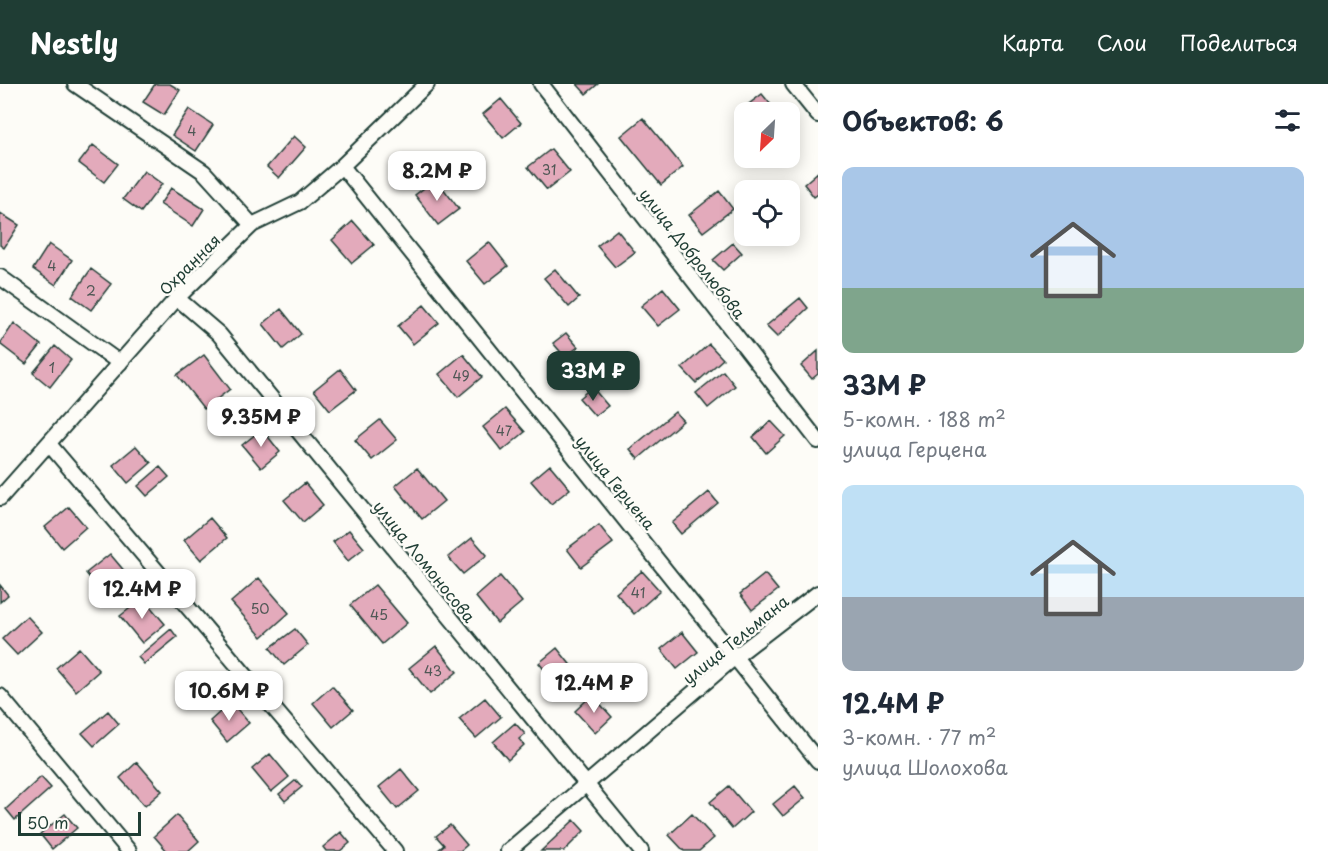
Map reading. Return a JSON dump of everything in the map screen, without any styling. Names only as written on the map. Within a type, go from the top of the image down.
[{"type":"street","points":[[75,84],[204,172],[252,225]]},
{"type":"street","name":"улица Добролюбова","points":[[541,84],[818,441]]},
{"type":"street","points":[[793,84],[818,115]]},
{"type":"street","name":"Охранная","points":[[0,498],[177,298],[252,225],[300,202],[342,166],[423,86]]},
{"type":"street","name":"улица Герцена","points":[[342,166],[818,761]]},
{"type":"street","points":[[0,277],[120,363]]},
{"type":"street","name":"улица Ломоносова","points":[[177,298],[219,334],[641,851]]},
{"type":"street","points":[[49,444],[395,851]]},
{"type":"street","name":"улица Тельмана","points":[[508,851],[587,786],[735,657],[818,593]]},
{"type":"street","points":[[0,696],[129,851]]},
{"type":"building","points":[[155,84],[170,84],[180,90],[164,115],[143,102]]},
{"type":"building","points":[[577,84],[598,84],[586,94]]},
{"type":"building","points":[[762,94],[769,102],[752,102]]},
{"type":"building","points":[[501,99],[521,123],[503,138],[483,114]]},
{"type":"building","points":[[189,109],[213,125],[196,151],[172,135]]},
{"type":"building","points":[[643,118],[683,167],[661,185],[621,136]]},
{"type":"building","points":[[294,136],[306,147],[279,178],[267,167]]},
{"type":"building","points":[[93,145],[118,164],[104,182],[79,163]]},
{"type":"building","points":[[551,149],[570,172],[547,190],[528,167]]},
{"type":"building","points":[[144,171],[162,184],[141,212],[123,199]]},
{"type":"building","points":[[818,172],[818,194],[814,197],[804,184]]},
{"type":"building","points":[[436,179],[459,209],[438,225],[415,195]]},
{"type":"building","points":[[171,188],[204,209],[193,226],[160,204]]},
{"type":"building","points":[[719,191],[733,209],[703,232],[689,215]]},
{"type":"building","points":[[0,213],[19,225],[4,248],[0,245]]},
{"type":"building","points":[[353,221],[374,245],[352,263],[332,240]]},
{"type":"building","points":[[617,230],[635,252],[615,267],[597,246]]},
{"type":"building","points":[[489,242],[508,266],[485,284],[466,261]]},
{"type":"building","points":[[733,243],[742,253],[723,270],[713,260]]},
{"type":"building","points":[[49,244],[72,260],[56,285],[33,269]]},
{"type":"building","points":[[91,269],[111,284],[91,310],[72,296]]},
{"type":"building","points":[[555,269],[579,298],[569,307],[544,278]]},
{"type":"building","points":[[663,288],[680,309],[658,326],[641,306]]},
{"type":"building","points":[[800,298],[808,308],[777,337],[766,326]]},
{"type":"building","points":[[424,305],[439,323],[413,344],[398,326]]},
{"type":"building","points":[[281,309],[301,334],[283,349],[263,324]]},
{"type":"building","points":[[14,323],[41,345],[26,364],[0,344]]},
{"type":"building","points":[[566,333],[578,347],[565,357],[553,343]]},
{"type":"building","points":[[709,344],[723,359],[696,383],[682,368]]},
{"type":"building","points":[[55,346],[71,360],[50,387],[33,373]]},
{"type":"building","points":[[818,351],[818,374],[812,379],[801,366]]},
{"type":"building","points":[[463,354],[482,377],[458,397],[439,374]]},
{"type":"building","points":[[204,355],[230,389],[204,409],[177,375]]},
{"type":"building","points":[[340,369],[356,390],[330,410],[314,390]]},
{"type":"building","points":[[723,371],[735,386],[708,408],[696,393]]},
{"type":"building","points":[[592,387],[608,406],[595,416],[579,398]]},
{"type":"building","points":[[505,409],[525,432],[502,451],[483,427]]},
{"type":"building","points":[[675,412],[683,421],[638,459],[630,449]]},
{"type":"building","points":[[380,420],[397,440],[372,460],[355,440]]},
{"type":"building","points":[[771,421],[785,436],[766,453],[753,437]]},
{"type":"building","points":[[262,429],[280,452],[261,468],[242,445]]},
{"type":"building","points":[[136,446],[151,463],[128,483],[113,465]]},
{"type":"building","points":[[550,465],[570,489],[551,504],[531,481]]},
{"type":"building","points":[[160,467],[169,477],[147,496],[138,486]]},
{"type":"building","points":[[417,468],[444,501],[422,519],[395,486]]},
{"type":"building","points":[[305,483],[323,505],[303,522],[284,500]]},
{"type":"building","points":[[709,492],[718,503],[681,534],[672,523]]},
{"type":"building","points":[[69,507],[86,527],[62,548],[45,527]]},
{"type":"building","points":[[210,518],[227,538],[201,560],[184,540]]},
{"type":"building","points":[[599,525],[613,543],[581,567],[567,549]]},
{"type":"building","points":[[349,530],[364,548],[348,561],[333,542]]},
{"type":"building","points":[[472,538],[487,555],[463,574],[448,557]]},
{"type":"building","points":[[110,554],[126,573],[102,593],[86,573]]},
{"type":"building","points":[[642,571],[660,591],[634,614],[616,593]]},
{"type":"building","points":[[765,574],[778,590],[752,610],[740,594]]},
{"type":"building","points":[[500,576],[522,602],[497,623],[476,597]]},
{"type":"building","points":[[259,578],[289,613],[262,637],[231,602]]},
{"type":"building","points":[[0,585],[8,595],[0,602]]},
{"type":"building","points":[[375,585],[407,623],[382,644],[350,605]]},
{"type":"building","points":[[143,598],[165,624],[142,643],[120,616]]},
{"type":"building","points":[[27,616],[42,632],[17,655],[2,639]]},
{"type":"building","points":[[171,629],[177,637],[144,664],[138,657]]},
{"type":"building","points":[[295,629],[308,645],[284,665],[270,648]]},
{"type":"building","points":[[682,632],[698,652],[677,669],[661,649]]},
{"type":"building","points":[[436,646],[457,672],[430,694],[409,668]]},
{"type":"building","points":[[79,648],[99,671],[76,691],[56,668]]},
{"type":"building","points":[[557,648],[573,668],[555,683],[539,663]]},
{"type":"building","points":[[332,686],[353,710],[333,727],[313,703]]},
{"type":"building","points":[[592,695],[612,717],[595,733],[575,711]]},
{"type":"building","points":[[485,698],[501,717],[476,738],[459,719]]},
{"type":"building","points":[[231,702],[249,723],[227,742],[210,721]]},
{"type":"building","points":[[108,711],[119,724],[94,746],[82,733]]},
{"type":"building","points":[[515,723],[525,734],[519,739],[524,745],[508,760],[493,742]]},
{"type":"building","points":[[270,754],[289,777],[271,792],[252,769]]},
{"type":"building","points":[[137,762],[162,791],[145,806],[120,778]]},
{"type":"building","points":[[401,769],[419,791],[397,809],[379,787]]},
{"type":"building","points":[[41,777],[51,788],[15,820],[6,809]]},
{"type":"building","points":[[296,780],[302,787],[285,801],[279,794]]},
{"type":"building","points":[[729,786],[751,812],[732,829],[710,802]]},
{"type":"building","points":[[795,786],[805,798],[783,816],[773,804]]},
{"type":"building","points":[[65,814],[77,828],[52,849],[40,834]]},
{"type":"building","points":[[692,814],[714,838],[699,851],[684,851],[669,835]]},
{"type":"building","points":[[177,815],[199,841],[188,851],[167,851],[154,836]]},
{"type":"building","points":[[574,820],[584,831],[564,851],[541,851]]},
{"type":"building","points":[[450,825],[467,845],[460,851],[437,851],[444,845],[436,836]]},
{"type":"building","points":[[341,832],[350,843],[340,851],[326,851],[323,847]]}]
